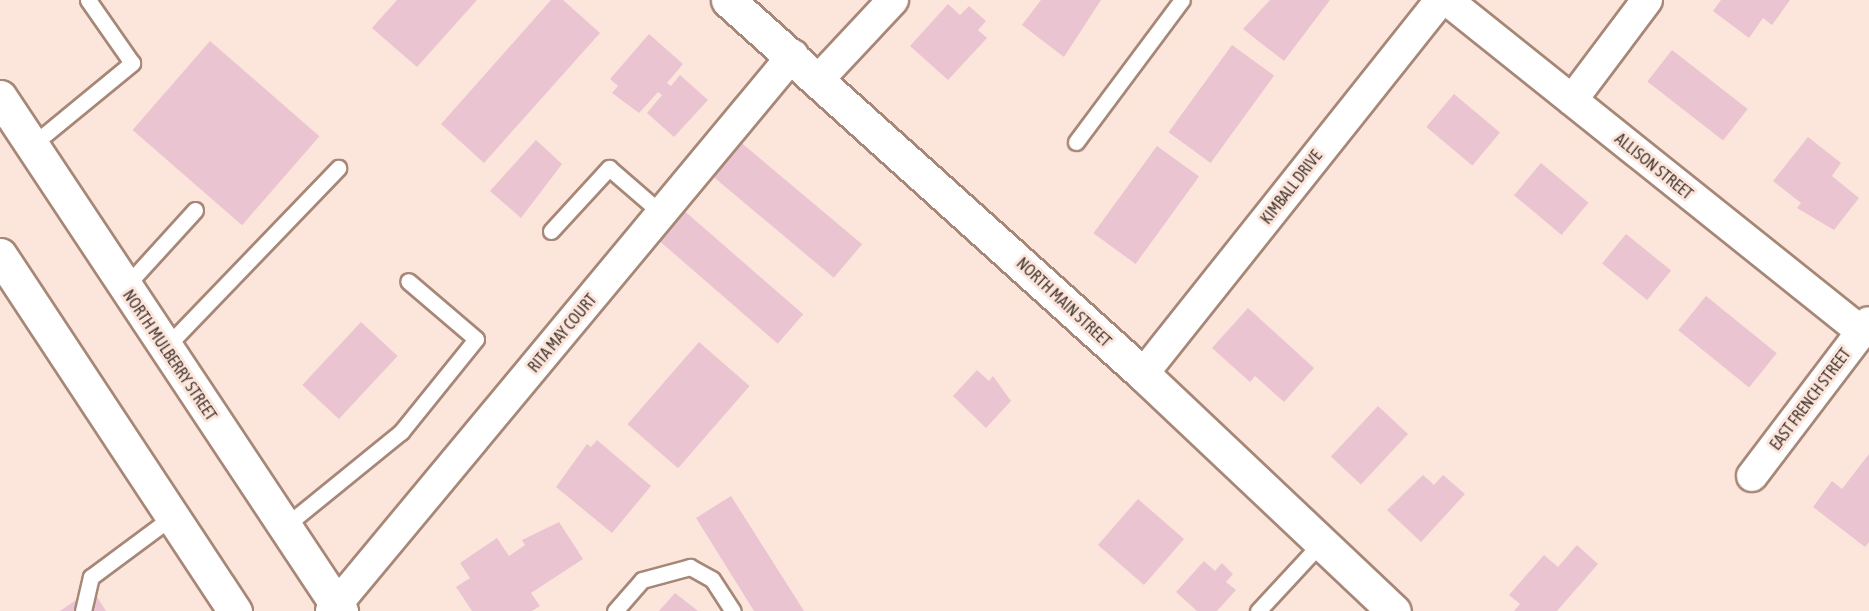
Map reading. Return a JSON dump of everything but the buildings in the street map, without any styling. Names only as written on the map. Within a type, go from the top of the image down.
[{"type":"main road","name":"NORTH MAIN STREET","points":[[728,0],[820,78],[1143,374],[1320,544],[1394,611]]},
{"type":"main road","name":"NORTH MULBERRY STREET","points":[[0,97],[336,609]]},
{"type":"main road","points":[[0,255],[235,611]]},
{"type":"street","points":[[820,78],[893,0]]},
{"type":"street","name":"KIMBALL DRIVE","points":[[1143,374],[1440,0]]},
{"type":"street","name":"ALLISON STREET","points":[[1448,0],[1572,100],[1865,327]]},
{"type":"street","points":[[1572,100],[1647,0]]},
{"type":"street","name":"RITA MAY COURT","points":[[336,609],[793,55]]},
{"type":"street","name":"EAST FRENCH STREET","points":[[1752,476],[1865,327]]},
{"type":"lane","points":[[31,146],[132,63],[88,0]]},
{"type":"lane","points":[[1076,142],[1182,0]]},
{"type":"lane","points":[[165,348],[338,168]]},
{"type":"lane","points":[[552,231],[609,168],[661,213]]},
{"type":"lane","points":[[125,287],[195,210]]},
{"type":"lane","points":[[284,527],[401,432],[476,339],[408,281]]},
{"type":"lane","points":[[83,611],[91,577],[173,516]]},
{"type":"lane","points":[[1258,611],[1320,544]]},
{"type":"lane","points":[[615,611],[642,580],[690,567],[712,579],[733,611]]}]
